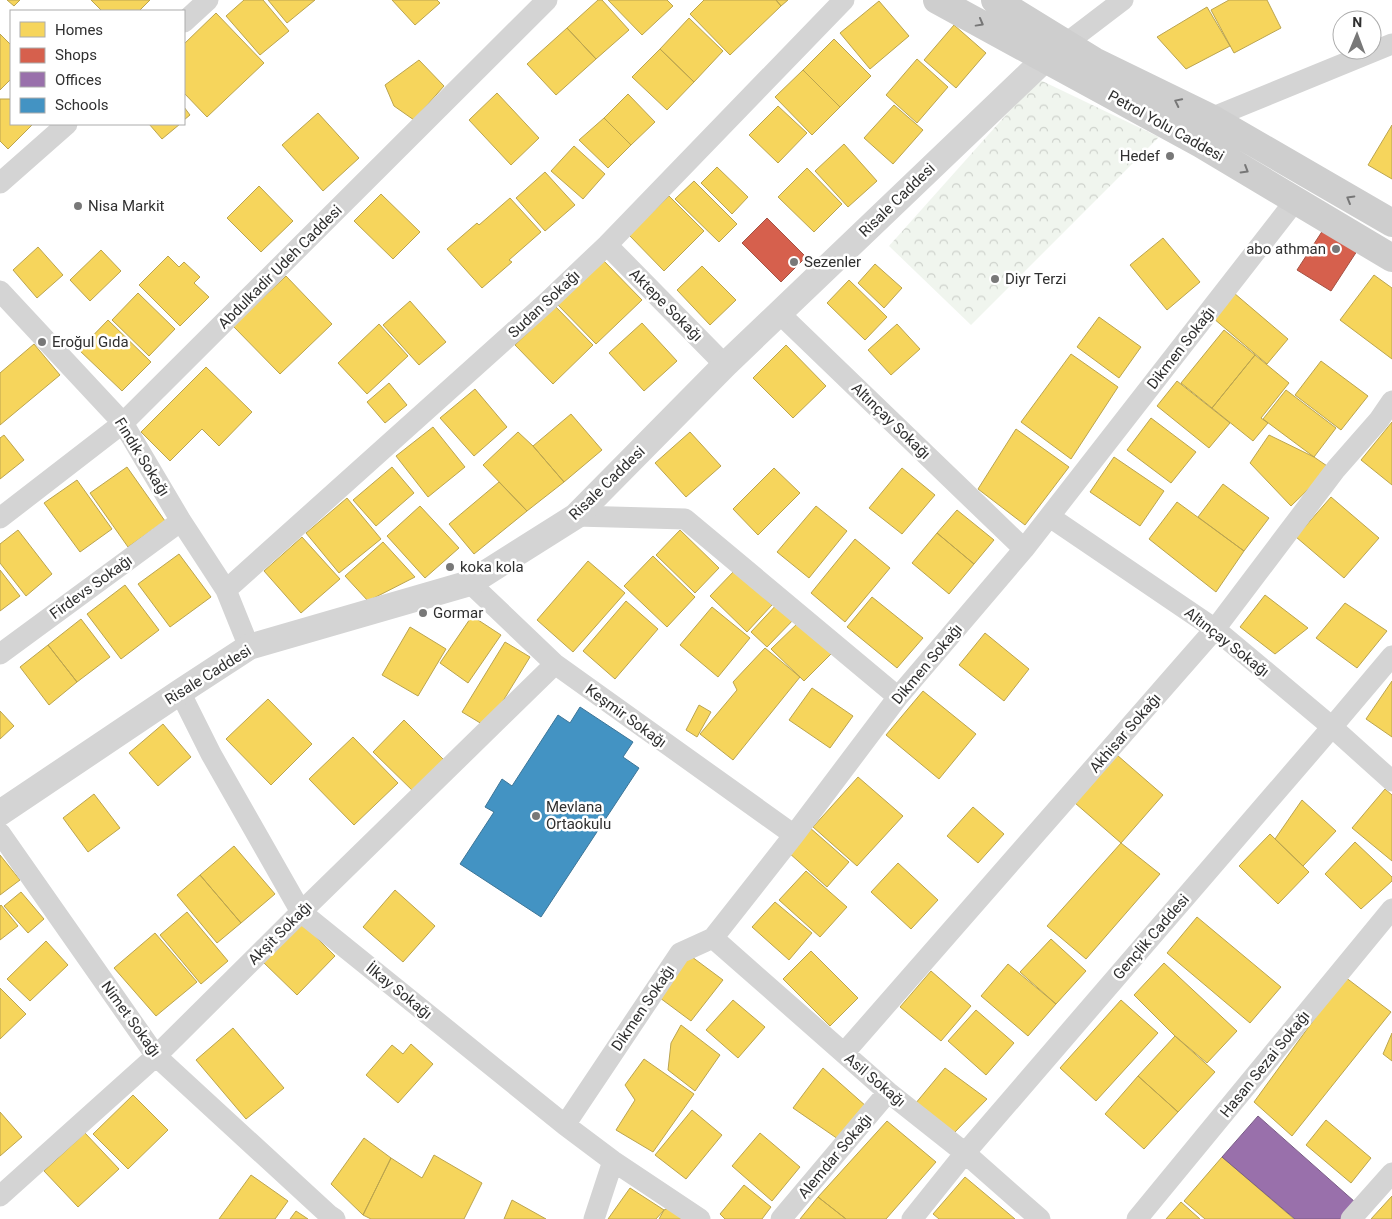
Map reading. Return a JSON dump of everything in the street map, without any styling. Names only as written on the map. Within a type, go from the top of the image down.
[{"type":"main road","name":"Petrol Yolu Caddesi","points":[[937,0],[1055,52],[1201,144],[1392,258]]},
{"type":"main road","name":"Petrol Yolu Caddesi","points":[[995,0],[1055,52],[1094,61],[1211,118],[1392,223]]},
{"type":"street","points":[[185,21],[208,0]]},
{"type":"street","name":"Abdulkadir Udeh Caddesi","points":[[0,518],[123,423],[547,0]]},
{"type":"street","name":"Sudan Sokağı","points":[[226,590],[548,302],[607,245],[844,0]]},
{"type":"street","points":[[1055,52],[1123,0]]},
{"type":"street","points":[[1201,144],[1211,118],[1392,44]]},
{"type":"street","name":"Risale Caddesi","points":[[0,812],[249,647],[470,583],[576,516],[725,365],[1055,52]]},
{"type":"street","points":[[0,183],[66,125]]},
{"type":"street","name":"Dikmen Sokağı","points":[[565,1125],[680,953],[713,938],[794,835],[898,697],[1050,517],[1295,201]]},
{"type":"street","name":"Aktepe Sokağı","points":[[607,245],[725,365]]},
{"type":"street","name":"Fındık Sokağı","points":[[0,291],[123,423],[181,521],[226,590],[249,647]]},
{"type":"street","name":"Altınçay Sokağı","points":[[779,313],[1024,549]]},
{"type":"street","name":"Akhisar Sokağı","points":[[844,1053],[1215,629],[1336,469],[1379,420],[1392,401]]},
{"type":"street","points":[[576,516],[685,519],[898,697]]},
{"type":"street","name":"Altınçay Sokağı","points":[[1050,517],[1215,629],[1392,781]]},
{"type":"street","name":"Firdevs Sokağı","points":[[0,654],[181,521]]},
{"type":"street","name":"Keşmir Sokağı","points":[[470,583],[555,664],[794,835]]},
{"type":"street","name":"Gençlik Caddesi","points":[[912,1219],[966,1153],[1392,656]]},
{"type":"street","name":"Akşit Sokağı","points":[[0,1196],[156,1056],[555,664]]},
{"type":"street","name":"İlkay Sokağı","points":[[180,692],[211,754],[301,912],[565,1125],[614,1161],[700,1219]]},
{"type":"street","name":"Nimet Sokağı","points":[[0,833],[156,1056],[335,1219]]},
{"type":"street","name":"Hasan Sezai Sokağı","points":[[1137,1219],[1392,909]]},
{"type":"street","name":"Asil Sokağı","points":[[713,938],[888,1092],[966,1153],[1040,1219]]},
{"type":"street","name":"Alemdar Sokağı","points":[[781,1219],[888,1092]]},
{"type":"street","points":[[594,1219],[614,1161]]},
{"type":"street","points":[[1351,1219],[1392,1173]]},
{"type":"green space","points":[[1038,79],[1159,137],[971,325],[889,246]]},
{"type":"building: Homes","points":[[7,0],[20,0],[14,6]]},
{"type":"building: Homes","points":[[91,0],[150,0],[140,10],[101,10]]},
{"type":"building: Homes","points":[[244,0],[263,0],[289,31],[260,55],[226,16]]},
{"type":"building: Homes","points":[[268,0],[315,0],[287,23]]},
{"type":"building: Homes","points":[[392,0],[437,0],[440,3],[415,25]]},
{"type":"building: Homes","points":[[598,0],[602,0],[629,30],[596,59],[567,28]]},
{"type":"building: Homes","points":[[608,0],[667,0],[673,6],[642,35]]},
{"type":"building: Homes","points":[[704,0],[776,0],[781,6],[730,55],[690,14]]},
{"type":"building: Homes","points":[[776,0],[788,0],[781,6]]},
{"type":"building: Homes","points":[[1229,0],[1267,0],[1281,28],[1234,53],[1211,10]]},
{"type":"building: Homes","points":[[879,1],[909,36],[870,69],[840,33]]},
{"type":"building: Homes","points":[[1207,7],[1230,46],[1186,69],[1157,37]]},
{"type":"building: Homes","points":[[216,13],[264,63],[207,117],[185,94],[185,43]]},
{"type":"building: Homes","points":[[689,18],[723,51],[694,82],[660,49]]},
{"type":"building: Homes","points":[[954,25],[986,53],[956,88],[924,60]]},
{"type":"building: Homes","points":[[567,28],[596,59],[556,95],[527,64]]},
{"type":"building: Homes","points":[[0,34],[10,44],[10,80],[0,90]]},
{"type":"building: Homes","points":[[834,39],[871,76],[840,107],[803,70]]},
{"type":"building: Homes","points":[[660,49],[694,82],[667,110],[632,77]]},
{"type":"building: Homes","points":[[917,59],[948,87],[917,123],[886,95]]},
{"type":"building: Homes","points":[[419,60],[444,86],[414,120],[394,106],[385,85]]},
{"type":"building: Homes","points":[[803,70],[840,107],[812,135],[775,97]]},
{"type":"building: Homes","points":[[497,93],[539,138],[511,165],[469,120]]},
{"type":"building: Homes","points":[[628,94],[655,122],[631,145],[604,118]]},
{"type":"building: Homes","points":[[0,99],[10,99],[10,125],[32,125],[8,149],[0,141]]},
{"type":"building: Homes","points":[[894,105],[923,130],[893,164],[864,138]]},
{"type":"building: Homes","points":[[778,106],[807,133],[778,163],[749,135]]},
{"type":"building: Homes","points":[[185,108],[190,115],[185,119]]},
{"type":"building: Homes","points":[[318,113],[359,158],[323,191],[282,145]]},
{"type":"building: Homes","points":[[604,118],[631,145],[608,168],[579,140]]},
{"type":"building: Homes","points":[[150,125],[179,125],[162,139]]},
{"type":"building: Homes","points":[[1392,125],[1392,179],[1368,165]]},
{"type":"building: Homes","points":[[844,144],[877,181],[848,207],[815,171]]},
{"type":"building: Homes","points":[[574,146],[605,174],[583,199],[551,171]]},
{"type":"building: Homes","points":[[717,167],[748,197],[732,214],[701,183]]},
{"type":"building: Homes","points":[[807,168],[842,204],[814,232],[778,197]]},
{"type":"building: Homes","points":[[545,172],[575,205],[545,231],[516,198]]},
{"type":"building: Homes","points":[[694,181],[737,224],[719,242],[675,199]]},
{"type":"building: Homes","points":[[259,186],[293,221],[261,252],[227,218]]},
{"type":"building: Homes","points":[[381,194],[420,232],[393,259],[354,221]]},
{"type":"building: Homes","points":[[669,196],[704,231],[664,271],[629,235]]},
{"type":"building: Homes","points":[[510,198],[541,232],[509,260],[512,262],[482,288],[447,249]]},
{"type":"building: Homes","points":[[1163,238],[1200,282],[1167,310],[1130,265]]},
{"type":"building: Homes","points":[[38,247],[63,275],[37,298],[13,270]]},
{"type":"building: Homes","points":[[101,250],[121,271],[90,301],[70,280]]},
{"type":"building: Homes","points":[[168,256],[179,267],[184,262],[200,277],[194,283],[209,297],[180,326],[139,285]]},
{"type":"building: Homes","points":[[602,259],[642,300],[596,344],[556,303]]},
{"type":"building: Homes","points":[[875,264],[902,288],[884,308],[858,283]]},
{"type":"building: Homes","points":[[702,266],[736,300],[710,325],[677,290]]},
{"type":"building: Homes","points":[[1374,275],[1392,288],[1392,359],[1340,320]]},
{"type":"building: Homes","points":[[286,276],[332,324],[280,374],[233,326]]},
{"type":"building: Homes","points":[[849,280],[887,317],[865,340],[827,303]]},
{"type":"building: Homes","points":[[138,293],[175,329],[149,356],[112,320]]},
{"type":"building: Homes","points":[[1234,293],[1288,339],[1267,364],[1213,318]]},
{"type":"building: Homes","points":[[410,301],[446,342],[419,365],[383,325]]},
{"type":"building: Homes","points":[[555,306],[593,345],[553,384],[515,345]]},
{"type":"building: Homes","points":[[1099,317],[1141,347],[1119,378],[1077,347]]},
{"type":"building: Homes","points":[[108,320],[151,362],[122,391],[79,350]]},
{"type":"building: Homes","points":[[642,323],[677,361],[644,391],[609,353]]},
{"type":"building: Homes","points":[[379,324],[408,356],[367,394],[338,363]]},
{"type":"building: Homes","points":[[897,324],[920,349],[891,375],[868,350]]},
{"type":"building: Homes","points":[[1224,330],[1255,355],[1212,408],[1181,383]]},
{"type":"building: Homes","points":[[34,344],[60,375],[0,425],[0,373]]},
{"type":"building: Homes","points":[[786,345],[826,386],[793,418],[753,378]]},
{"type":"building: Homes","points":[[1071,354],[1118,387],[1071,459],[1021,422]]},
{"type":"building: Homes","points":[[1255,355],[1289,383],[1261,418],[1268,423],[1253,441],[1212,408]]},
{"type":"building: Homes","points":[[1321,361],[1368,396],[1341,430],[1295,395]]},
{"type":"building: Homes","points":[[206,367],[252,412],[219,446],[202,429],[170,461],[141,432]]},
{"type":"building: Homes","points":[[1177,381],[1230,423],[1209,448],[1157,406]]},
{"type":"building: Homes","points":[[389,383],[407,405],[385,423],[367,402]]},
{"type":"building: Homes","points":[[475,389],[507,427],[474,456],[440,418]]},
{"type":"building: Homes","points":[[1286,390],[1336,428],[1314,457],[1263,419]]},
{"type":"building: Homes","points":[[571,414],[602,450],[564,482],[533,446]]},
{"type":"building: Homes","points":[[1151,418],[1196,452],[1171,483],[1127,450]]},
{"type":"building: Homes","points":[[1392,422],[1392,485],[1361,460]]},
{"type":"building: Homes","points":[[433,427],[465,467],[428,497],[396,456]]},
{"type":"building: Homes","points":[[1016,429],[1069,467],[1025,525],[978,489]]},
{"type":"building: Homes","points":[[518,432],[533,446],[564,482],[527,511],[483,465]]},
{"type":"building: Homes","points":[[690,432],[721,466],[686,497],[655,463]]},
{"type":"building: Homes","points":[[4,435],[24,460],[0,479],[0,438]]},
{"type":"building: Homes","points":[[1269,435],[1314,457],[1330,468],[1291,506],[1250,463]]},
{"type":"building: Homes","points":[[1114,457],[1164,491],[1140,526],[1090,492]]},
{"type":"building: Homes","points":[[127,467],[165,521],[128,547],[90,493]]},
{"type":"building: Homes","points":[[392,467],[414,493],[376,526],[353,500]]},
{"type":"building: Homes","points":[[774,468],[800,493],[758,535],[733,509]]},
{"type":"building: Homes","points":[[902,468],[935,495],[902,534],[869,508]]},
{"type":"building: Homes","points":[[77,480],[112,529],[80,552],[44,503]]},
{"type":"building: Homes","points":[[499,482],[527,511],[474,554],[449,524]]},
{"type":"building: Homes","points":[[1223,484],[1269,518],[1244,551],[1198,517]]},
{"type":"building: Homes","points":[[1331,497],[1379,538],[1344,578],[1296,537]]},
{"type":"building: Homes","points":[[347,498],[381,539],[339,573],[306,533]]},
{"type":"building: Homes","points":[[1177,502],[1244,551],[1216,592],[1149,539]]},
{"type":"building: Homes","points":[[420,506],[459,548],[425,578],[387,536]]},
{"type":"building: Homes","points":[[816,506],[847,531],[809,578],[777,552]]},
{"type":"building: Homes","points":[[957,510],[994,540],[974,564],[937,533]]},
{"type":"building: Homes","points":[[18,530],[52,574],[26,596],[0,563],[0,544]]},
{"type":"building: Homes","points":[[680,530],[719,568],[695,593],[656,555]]},
{"type":"building: Homes","points":[[937,533],[974,564],[949,594],[912,563]]},
{"type":"building: Homes","points":[[302,537],[340,579],[301,613],[264,571]]},
{"type":"building: Homes","points":[[855,539],[890,568],[845,622],[811,593]]},
{"type":"building: Homes","points":[[383,542],[415,577],[368,601],[345,576]]},
{"type":"building: Homes","points":[[179,554],[211,597],[170,627],[138,584]]},
{"type":"building: Homes","points":[[653,556],[695,597],[667,627],[624,586]]},
{"type":"building: Homes","points":[[588,561],[625,593],[573,652],[537,620]]},
{"type":"building: Homes","points":[[0,570],[20,596],[0,611]]},
{"type":"building: Homes","points":[[735,570],[772,605],[747,632],[710,596]]},
{"type":"building: Homes","points":[[125,585],[159,630],[121,659],[87,614]]},
{"type":"building: Homes","points":[[1265,595],[1308,628],[1275,654],[1240,627]]},
{"type":"building: Homes","points":[[872,597],[923,638],[897,668],[847,627]]},
{"type":"building: Homes","points":[[626,601],[658,629],[615,679],[583,651]]},
{"type":"building: Homes","points":[[779,602],[796,617],[767,647],[751,632]]},
{"type":"building: Homes","points":[[1345,603],[1387,631],[1357,668],[1316,638]]},
{"type":"building: Homes","points":[[712,607],[750,638],[718,677],[680,645]]},
{"type":"building: Homes","points":[[472,616],[501,635],[468,683],[440,663]]},
{"type":"building: Homes","points":[[81,619],[110,657],[77,682],[48,645]]},
{"type":"building: Homes","points":[[800,621],[833,652],[804,681],[771,649]]},
{"type":"building: Homes","points":[[410,627],[446,649],[418,696],[382,675]]},
{"type":"building: Homes","points":[[985,633],[1029,669],[1004,701],[959,665]]},
{"type":"building: Homes","points":[[505,642],[530,657],[487,727],[462,712]]},
{"type":"building: Homes","points":[[48,645],[77,682],[49,705],[20,667]]},
{"type":"building: Homes","points":[[765,648],[800,677],[733,760],[700,734],[737,690],[733,682]]},
{"type":"building: Homes","points":[[1392,681],[1392,737],[1366,719]]},
{"type":"building: Homes","points":[[812,688],[853,716],[830,748],[789,720]]},
{"type":"building: Homes","points":[[923,691],[976,734],[939,779],[886,735]]},
{"type":"building: Homes","points":[[268,699],[312,744],[271,785],[226,739]]},
{"type":"building: Homes","points":[[699,705],[711,712],[697,737],[686,730]]},
{"type":"building: Homes","points":[[0,711],[14,726],[0,739]]},
{"type":"building: Homes","points":[[404,720],[448,764],[417,795],[373,752]]},
{"type":"building: Homes","points":[[163,724],[191,757],[158,786],[129,753]]},
{"type":"building: Homes","points":[[353,737],[398,783],[354,825],[309,779]]},
{"type":"building: Homes","points":[[1117,755],[1163,795],[1121,843],[1075,803]]},
{"type":"building: Homes","points":[[858,777],[903,816],[857,866],[813,827]]},
{"type":"building: Homes","points":[[1385,789],[1392,795],[1392,861],[1352,828]]},
{"type":"building: Homes","points":[[94,794],[120,828],[88,852],[63,818]]},
{"type":"building: Homes","points":[[1302,800],[1336,831],[1303,866],[1275,839]]},
{"type":"building: Homes","points":[[973,807],[1004,834],[978,863],[947,836]]},
{"type":"building: Homes","points":[[809,827],[849,862],[827,887],[788,852]]},
{"type":"building: Homes","points":[[1270,834],[1309,872],[1278,904],[1239,866]]},
{"type":"building: Homes","points":[[1355,842],[1392,877],[1392,881],[1361,909],[1325,874]]},
{"type":"building: Homes","points":[[1121,843],[1160,874],[1086,959],[1047,926]]},
{"type":"building: Homes","points":[[234,846],[275,894],[241,923],[200,875]]},
{"type":"building: Homes","points":[[0,855],[20,880],[0,895]]},
{"type":"building: Homes","points":[[898,863],[938,900],[911,929],[871,892]]},
{"type":"building: Homes","points":[[806,871],[847,907],[820,937],[779,900]]},
{"type":"building: Homes","points":[[200,875],[241,923],[217,943],[177,895]]},
{"type":"building: Homes","points":[[395,890],[435,926],[403,962],[363,927]]},
{"type":"building: Homes","points":[[21,892],[44,919],[28,933],[4,906]]},
{"type":"building: Homes","points":[[775,902],[812,933],[789,960],[752,927]]},
{"type":"building: Homes","points":[[0,906],[18,926],[0,940]]},
{"type":"building: Homes","points":[[187,912],[228,961],[201,984],[160,935]]},
{"type":"building: Homes","points":[[1197,917],[1281,987],[1250,1023],[1167,953]]},
{"type":"building: Homes","points":[[301,922],[335,956],[297,995],[262,961]]},
{"type":"building: Homes","points":[[155,933],[197,982],[156,1016],[114,968]]},
{"type":"building: Homes","points":[[1051,939],[1086,971],[1056,1004],[1020,972]]},
{"type":"building: Homes","points":[[46,941],[68,965],[30,1001],[7,979]]},
{"type":"building: Homes","points":[[811,951],[858,998],[830,1026],[783,979]]},
{"type":"building: Homes","points":[[688,954],[723,980],[691,1021],[656,995]]},
{"type":"building: Homes","points":[[1164,963],[1237,1031],[1207,1063],[1175,1036],[1134,995]]},
{"type":"building: Homes","points":[[1008,964],[1056,1004],[1028,1036],[981,996]]},
{"type":"building: Homes","points":[[931,971],[971,1006],[941,1041],[900,1007]]},
{"type":"building: Homes","points":[[1345,977],[1391,1012],[1292,1136],[1254,1102]]},
{"type":"building: Homes","points":[[0,988],[26,1014],[0,1039]]},
{"type":"building: Homes","points":[[733,1000],[765,1027],[738,1058],[706,1030]]},
{"type":"building: Homes","points":[[1121,1000],[1158,1033],[1096,1101],[1060,1068]]},
{"type":"building: Homes","points":[[976,1010],[1014,1043],[986,1075],[948,1041]]},
{"type":"building: Homes","points":[[681,1025],[720,1055],[695,1091],[668,1070],[671,1043]]},
{"type":"building: Homes","points":[[233,1028],[284,1088],[246,1119],[196,1060]]},
{"type":"building: Homes","points":[[1392,1033],[1392,1061],[1383,1054]]},
{"type":"building: Homes","points":[[1175,1036],[1215,1072],[1178,1112],[1138,1076]]},
{"type":"building: Homes","points":[[411,1044],[433,1064],[398,1103],[366,1075],[392,1045],[403,1054]]},
{"type":"building: Homes","points":[[644,1059],[694,1094],[653,1152],[616,1130],[635,1100],[625,1085]]},
{"type":"building: Homes","points":[[823,1068],[867,1107],[838,1139],[793,1108]]},
{"type":"building: Homes","points":[[945,1068],[987,1099],[954,1133],[915,1104]]},
{"type":"building: Homes","points":[[1138,1076],[1178,1112],[1144,1149],[1105,1114]]},
{"type":"building: Homes","points":[[133,1095],[168,1130],[128,1169],[93,1134]]},
{"type":"building: Homes","points":[[692,1110],[722,1135],[686,1179],[655,1155]]},
{"type":"building: Homes","points":[[0,1112],[22,1137],[0,1156]]},
{"type":"building: Homes","points":[[1326,1120],[1371,1158],[1351,1183],[1306,1145]]},
{"type":"building: Homes","points":[[887,1121],[936,1162],[886,1219],[846,1219],[818,1197]]},
{"type":"building: Homes","points":[[85,1133],[119,1169],[78,1207],[44,1171]]},
{"type":"building: Homes","points":[[760,1133],[800,1167],[772,1201],[732,1166]]},
{"type":"building: Homes","points":[[364,1138],[391,1158],[363,1215],[331,1184]]},
{"type":"building: Homes","points":[[434,1155],[482,1183],[464,1219],[371,1219],[363,1215],[391,1158],[422,1178]]},
{"type":"building: Homes","points":[[1222,1157],[1294,1219],[1205,1219],[1184,1201]]},
{"type":"building: Homes","points":[[251,1175],[288,1201],[275,1219],[219,1219]]},
{"type":"building: Homes","points":[[965,1177],[1015,1219],[939,1219],[933,1214]]},
{"type":"building: Homes","points":[[744,1185],[771,1207],[762,1219],[725,1219],[720,1214]]},
{"type":"building: Homes","points":[[630,1188],[664,1210],[656,1219],[608,1219]]},
{"type":"building: Homes","points":[[1392,1196],[1392,1219],[1371,1219]]},
{"type":"building: Homes","points":[[818,1197],[846,1219],[800,1219]]},
{"type":"building: Homes","points":[[512,1200],[546,1219],[504,1219]]},
{"type":"building: Homes","points":[[1181,1202],[1200,1219],[1166,1219]]},
{"type":"building: Homes","points":[[672,1206],[690,1219],[659,1219],[664,1210]]},
{"type":"building: Homes","points":[[296,1211],[308,1219],[290,1219]]},
{"type":"building: Shops","points":[[767,218],[806,257],[781,282],[742,243]]},
{"type":"building: Shops","points":[[1323,230],[1357,251],[1331,291],[1297,270]]},
{"type":"building: Offices","points":[[1258,1116],[1355,1202],[1340,1219],[1295,1219],[1222,1157]]},
{"type":"building: Schools","points":[[580,707],[633,742],[623,757],[639,768],[541,917],[460,864],[494,812],[485,807],[502,779],[512,786],[558,715],[570,723]]},
{"type":"place","name":"Hedef","points":[[1170,156]]},
{"type":"place","name":"Nisa Markit","points":[[78,206]]},
{"type":"place","name":"abo athman","points":[[1336,249]]},
{"type":"place","name":"Sezenler","points":[[794,262]]},
{"type":"place","name":"Diyr Terzi","points":[[995,279]]},
{"type":"place","name":"Eroğul Gıda","points":[[42,342]]},
{"type":"place","name":"koka kola","points":[[450,567]]},
{"type":"place","name":"Gormar","points":[[423,613]]},
{"type":"place","name":"Mevlana Ortaokulu","points":[[536,816]]}]
